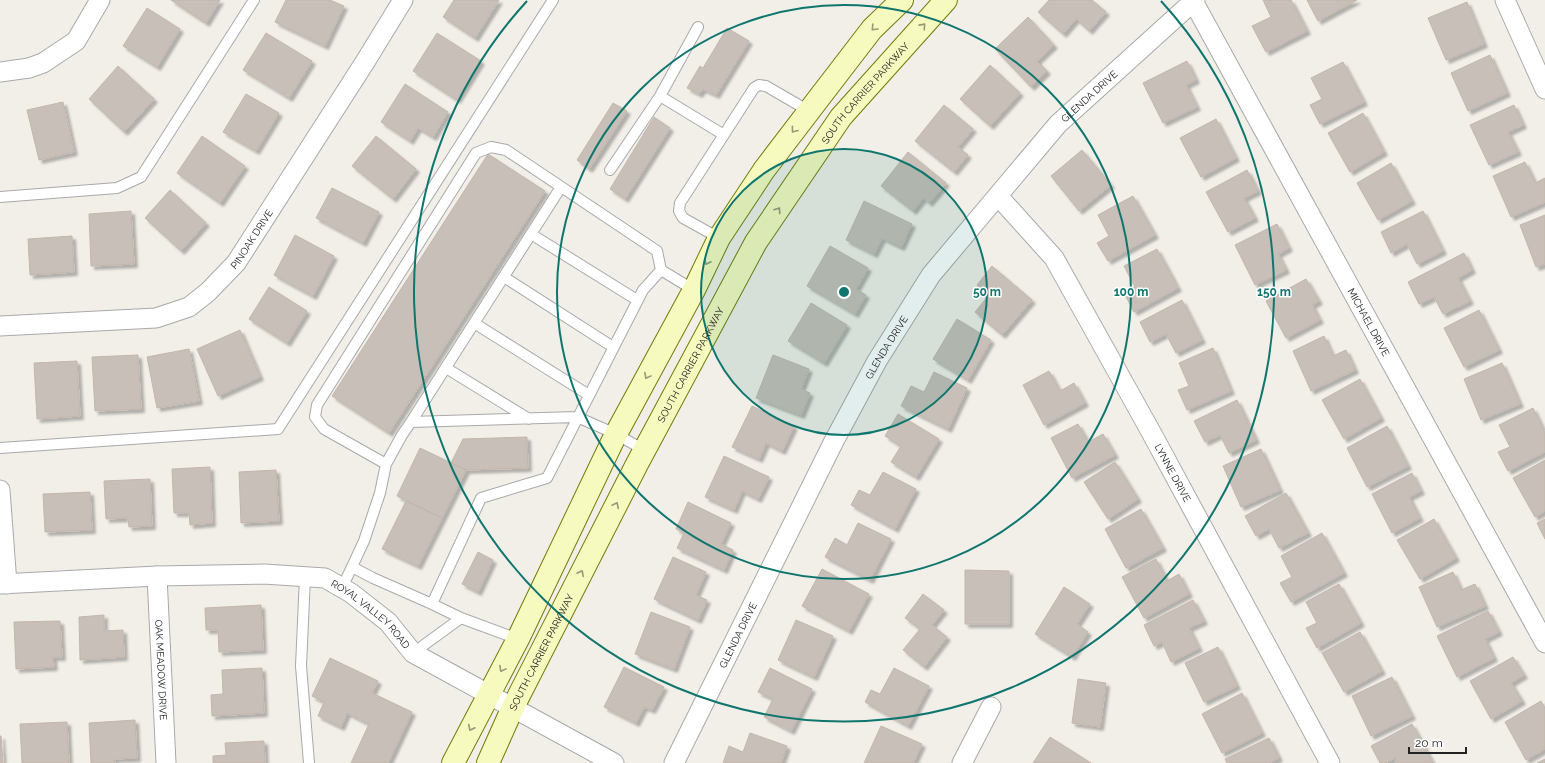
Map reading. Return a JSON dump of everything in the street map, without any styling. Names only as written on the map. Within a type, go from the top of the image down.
[{"type":"main road","points":[[453,763],[518,639],[616,434],[694,290],[719,238],[764,170],[872,29],[902,0]]},
{"type":"main road","name":"SOUTH CARRIER PARKWAY","points":[[488,763],[513,707],[644,450],[756,242],[841,117],[946,0]]},
{"type":"main road","points":[[814,105],[841,117]]},
{"type":"street","points":[[0,72],[29,68],[44,63],[76,41],[100,0]]},
{"type":"street","name":"PINOAK DRIVE","points":[[0,326],[156,318],[189,307],[208,292],[236,263],[403,0]]},
{"type":"street","points":[[1505,0],[1545,89]]},
{"type":"street","name":"GLENDA DRIVE","points":[[674,763],[834,441],[877,361],[931,275],[1058,124],[1194,1]]},
{"type":"street","name":"MICHAEL DRIVE","points":[[1194,1],[1545,643]]},
{"type":"street","name":"LYNNE DRIVE","points":[[998,196],[1054,258],[1151,432],[1330,763]]},
{"type":"street","points":[[0,490],[4,584]]},
{"type":"street","name":"ROYAL VALLEY ROAD","points":[[4,584],[157,576],[264,574],[325,578],[351,593],[388,622],[413,653],[614,763]]},
{"type":"street","name":"OAK MEADOW DRIVE","points":[[157,576],[166,763]]},
{"type":"street","points":[[962,763],[991,707]]},
{"type":"lane","points":[[0,197],[117,188],[141,177],[254,0]]},
{"type":"lane","points":[[0,448],[278,429],[553,0]]},
{"type":"lane","points":[[610,170],[660,96],[698,28]]},
{"type":"lane","points":[[719,238],[683,218],[679,211],[680,203],[754,88],[759,84],[814,105]]},
{"type":"lane","points":[[660,96],[724,135]]},
{"type":"lane","points":[[386,464],[324,429],[315,417],[317,405],[455,190],[476,154],[491,147],[506,150],[657,251],[661,270],[694,290]]},
{"type":"lane","points":[[342,588],[368,527],[380,493],[386,464],[402,435],[561,187]]},
{"type":"lane","points":[[531,234],[638,300]]},
{"type":"lane","points":[[432,604],[481,498],[547,478],[643,290],[661,270]]},
{"type":"lane","points":[[504,277],[613,347]]},
{"type":"lane","points":[[474,323],[589,395]]},
{"type":"lane","points":[[446,368],[529,419]]},
{"type":"lane","points":[[411,422],[577,417],[616,434],[644,450]]},
{"type":"lane","points":[[352,566],[373,578],[461,618],[518,639]]},
{"type":"lane","points":[[305,577],[301,666],[309,763]]},
{"type":"lane","points":[[413,653],[461,618]]},
{"type":"building","points":[[171,0],[220,0],[206,23]]},
{"type":"building","points":[[286,0],[330,0],[344,6],[325,46],[275,22]]},
{"type":"building","points":[[454,0],[499,0],[475,38],[443,17]]},
{"type":"building","points":[[1049,0],[1092,0],[1106,12],[1089,31],[1076,19],[1063,34],[1038,12]]},
{"type":"building","points":[[1263,0],[1291,0],[1307,31],[1266,52],[1252,26],[1271,17]]},
{"type":"building","points":[[1307,0],[1357,0],[1318,21]]},
{"type":"building","points":[[1467,2],[1484,44],[1446,60],[1428,18]]},
{"type":"building","points":[[147,8],[180,29],[157,67],[123,46]]},
{"type":"building","points":[[1028,17],[1054,45],[1037,61],[1047,71],[1031,87],[995,49]]},
{"type":"building","points":[[727,28],[749,41],[716,95],[703,89],[699,94],[687,88],[700,66],[703,68]]},
{"type":"building","points":[[266,33],[312,61],[289,98],[243,70]]},
{"type":"building","points":[[437,33],[481,61],[457,100],[413,71]]},
{"type":"building","points":[[1490,55],[1507,93],[1468,111],[1451,73]]},
{"type":"building","points":[[1187,61],[1196,80],[1186,85],[1197,107],[1163,123],[1143,83]]},
{"type":"building","points":[[1343,62],[1364,102],[1320,124],[1310,105],[1322,99],[1311,78]]},
{"type":"building","points":[[990,65],[1020,93],[990,126],[960,99]]},
{"type":"building","points":[[118,66],[154,99],[124,132],[89,99]]},
{"type":"building","points":[[405,84],[448,112],[433,137],[418,128],[410,141],[381,122]]},
{"type":"building","points":[[246,94],[279,113],[256,151],[223,132]]},
{"type":"building","points":[[63,102],[74,152],[39,160],[27,110]]},
{"type":"building","points":[[613,103],[627,111],[589,169],[577,160]]},
{"type":"building","points":[[944,105],[973,129],[958,147],[968,155],[954,172],[915,141]]},
{"type":"building","points":[[1514,105],[1523,125],[1508,132],[1518,152],[1489,165],[1470,125]]},
{"type":"building","points":[[1363,113],[1384,152],[1350,172],[1328,133]]},
{"type":"building","points":[[654,117],[670,128],[625,199],[610,189]]},
{"type":"building","points":[[1216,119],[1236,158],[1201,177],[1180,138]]},
{"type":"building","points":[[202,136],[245,166],[220,203],[177,173]]},
{"type":"building","points":[[376,136],[416,169],[393,199],[352,166]]},
{"type":"building","points":[[1082,150],[1111,185],[1079,211],[1051,176]]},
{"type":"building","points":[[908,152],[946,183],[929,203],[923,198],[913,211],[881,186]]},
{"type":"building","points":[[488,154],[545,191],[389,433],[332,396]]},
{"type":"building","points":[[1525,162],[1535,183],[1545,178],[1545,202],[1511,217],[1493,176]]},
{"type":"building","points":[[1391,163],[1412,201],[1378,220],[1357,183]]},
{"type":"building","points":[[1247,170],[1258,191],[1244,198],[1255,218],[1228,232],[1206,192]]},
{"type":"building","points":[[332,188],[379,212],[363,243],[316,218]]},
{"type":"building","points":[[170,190],[206,223],[181,251],[145,218]]},
{"type":"building","points":[[1133,196],[1155,235],[1108,261],[1097,243],[1109,236],[1098,215]]},
{"type":"building","points":[[864,201],[912,224],[901,247],[882,238],[874,254],[846,240]]},
{"type":"building","points":[[131,211],[134,264],[91,266],[89,214]]},
{"type":"building","points":[[1423,211],[1443,251],[1417,264],[1407,244],[1391,253],[1381,232]]},
{"type":"building","points":[[1545,215],[1545,264],[1536,267],[1520,225]]},
{"type":"building","points":[[1277,224],[1289,248],[1278,254],[1286,270],[1255,285],[1235,245]]},
{"type":"building","points":[[295,235],[334,256],[313,296],[274,275]]},
{"type":"building","points":[[72,236],[74,272],[30,275],[28,239]]},
{"type":"building","points":[[830,246],[868,268],[856,289],[866,295],[855,314],[807,286]]},
{"type":"building","points":[[1157,249],[1178,288],[1134,312],[1124,293],[1135,287],[1124,266]]},
{"type":"building","points":[[1464,253],[1472,270],[1458,278],[1470,301],[1443,314],[1434,297],[1419,304],[1408,282]]},
{"type":"building","points":[[992,266],[1032,300],[1002,335],[975,312],[989,295],[977,285]]},
{"type":"building","points":[[1306,279],[1319,301],[1312,305],[1320,320],[1286,338],[1266,301]]},
{"type":"building","points":[[269,287],[307,311],[287,343],[249,319]]},
{"type":"building","points":[[1182,300],[1202,340],[1176,353],[1166,334],[1150,342],[1140,322]]},
{"type":"building","points":[[811,303],[847,325],[824,363],[788,341]]},
{"type":"building","points":[[1479,310],[1499,350],[1464,367],[1444,328]]},
{"type":"building","points":[[957,319],[991,340],[968,380],[933,359]]},
{"type":"building","points":[[240,330],[260,377],[218,396],[197,349]]},
{"type":"building","points":[[1324,336],[1333,356],[1346,350],[1355,370],[1311,391],[1293,351]]},
{"type":"building","points":[[1213,348],[1231,391],[1187,410],[1178,390],[1189,386],[1179,363]]},
{"type":"building","points":[[189,349],[199,401],[157,408],[147,357]]},
{"type":"building","points":[[138,355],[141,409],[95,411],[92,357]]},
{"type":"building","points":[[773,355],[809,369],[801,389],[810,393],[801,415],[756,398]]},
{"type":"building","points":[[77,361],[80,416],[37,419],[34,363]]},
{"type":"building","points":[[1502,363],[1520,404],[1481,420],[1464,379]]},
{"type":"building","points":[[1049,371],[1060,391],[1074,383],[1085,403],[1044,425],[1023,385]]},
{"type":"building","points":[[934,372],[967,388],[948,429],[901,406],[911,386],[924,392]]},
{"type":"building","points":[[1360,379],[1381,418],[1344,439],[1322,400]]},
{"type":"building","points":[[1237,400],[1256,440],[1229,453],[1220,435],[1205,442],[1194,421]]},
{"type":"building","points":[[752,406],[794,426],[782,451],[766,443],[759,459],[732,447]]},
{"type":"building","points":[[1533,408],[1545,433],[1545,452],[1508,471],[1498,452],[1510,447],[1499,425]]},
{"type":"building","points":[[898,414],[939,439],[916,477],[891,462],[901,446],[885,436]]},
{"type":"building","points":[[1078,424],[1088,442],[1103,434],[1115,455],[1072,478],[1051,438]]},
{"type":"building","points":[[1387,426],[1408,466],[1367,487],[1347,448]]},
{"type":"building","points":[[527,437],[528,468],[466,470],[451,463],[463,439]]},
{"type":"building","points":[[420,448],[466,470],[442,518],[397,496]]},
{"type":"building","points":[[1261,449],[1280,490],[1241,507],[1223,466]]},
{"type":"building","points":[[724,456],[769,477],[758,499],[742,491],[734,510],[705,497]]},
{"type":"building","points":[[1545,460],[1545,511],[1535,517],[1513,478]]},
{"type":"building","points":[[1115,462],[1138,499],[1108,519],[1084,482]]},
{"type":"building","points":[[210,467],[212,523],[190,525],[189,513],[174,513],[172,469]]},
{"type":"building","points":[[276,470],[279,521],[241,523],[239,472]]},
{"type":"building","points":[[883,472],[916,489],[895,529],[851,505],[859,490],[870,495]]},
{"type":"building","points":[[1412,473],[1421,491],[1409,497],[1420,518],[1392,533],[1372,494]]},
{"type":"building","points":[[150,479],[152,526],[129,527],[128,518],[106,519],[104,481]]},
{"type":"building","points":[[90,492],[92,530],[45,532],[43,494]]},
{"type":"building","points":[[1286,493],[1308,533],[1279,548],[1269,529],[1256,536],[1245,516]]},
{"type":"building","points":[[406,501],[442,518],[418,566],[382,549]]},
{"type":"building","points":[[688,502],[731,523],[721,544],[733,550],[724,570],[677,548],[684,533],[676,529]]},
{"type":"building","points":[[1141,509],[1163,548],[1126,568],[1105,529]]},
{"type":"building","points":[[1434,519],[1456,558],[1420,579],[1397,540]]},
{"type":"building","points":[[1545,519],[1545,539],[1537,523]]},
{"type":"building","points":[[858,523],[891,539],[870,580],[825,557],[835,538],[847,545]]},
{"type":"building","points":[[1322,533],[1344,573],[1291,602],[1280,583],[1292,577],[1281,556]]},
{"type":"building","points":[[478,552],[493,560],[478,592],[462,584]]},
{"type":"building","points":[[673,557],[706,572],[696,595],[707,600],[698,620],[654,599]]},
{"type":"building","points":[[1156,559],[1167,581],[1179,574],[1189,594],[1144,618],[1122,577]]},
{"type":"building","points":[[822,569],[869,594],[849,631],[802,606]]},
{"type":"building","points":[[965,570],[1009,571],[1009,624],[965,624]]},
{"type":"building","points":[[1453,572],[1461,590],[1475,584],[1485,606],[1437,627],[1419,587]]},
{"type":"building","points":[[1339,584],[1361,623],[1317,648],[1306,628],[1317,623],[1306,602]]},
{"type":"building","points":[[1064,587],[1090,604],[1077,624],[1088,632],[1072,657],[1035,634]]},
{"type":"building","points":[[923,594],[944,610],[932,625],[947,637],[924,667],[903,650],[920,629],[905,618]]},
{"type":"building","points":[[1193,600],[1204,621],[1189,628],[1199,648],[1171,662],[1162,642],[1154,646],[1144,625]]},
{"type":"building","points":[[261,605],[263,650],[219,652],[218,630],[206,630],[205,608]]},
{"type":"building","points":[[1488,611],[1499,632],[1485,639],[1494,658],[1457,677],[1437,636]]},
{"type":"building","points":[[651,612],[690,627],[674,669],[635,654]]},
{"type":"building","points":[[104,615],[104,631],[123,630],[124,657],[80,660],[79,617]]},
{"type":"building","points":[[796,620],[833,636],[814,677],[778,660]]},
{"type":"building","points":[[60,621],[62,657],[53,657],[54,667],[16,669],[14,622]]},
{"type":"building","points":[[1360,632],[1382,671],[1344,692],[1322,653]]},
{"type":"building","points":[[1218,647],[1237,686],[1204,702],[1185,663]]},
{"type":"building","points":[[1513,657],[1524,675],[1511,683],[1522,701],[1491,719],[1470,681]]},
{"type":"building","points":[[330,658],[378,681],[372,693],[412,712],[388,763],[351,763],[369,724],[347,713],[341,727],[318,716],[324,702],[312,696]]},
{"type":"building","points":[[624,667],[664,687],[652,710],[644,707],[636,723],[604,707]]},
{"type":"building","points":[[262,668],[264,713],[212,716],[211,695],[223,694],[222,670]]},
{"type":"building","points":[[770,668],[812,689],[791,731],[764,717],[773,699],[758,692]]},
{"type":"building","points":[[894,668],[929,686],[908,726],[865,702],[871,690],[880,694]]},
{"type":"building","points":[[1392,677],[1412,716],[1371,736],[1352,696]]},
{"type":"building","points":[[1078,679],[1106,683],[1100,727],[1072,723]]},
{"type":"building","points":[[1242,693],[1262,733],[1222,753],[1202,714]]},
{"type":"building","points":[[1541,701],[1545,708],[1545,749],[1526,760],[1505,722]]},
{"type":"building","points":[[135,720],[137,758],[114,759],[115,763],[91,763],[89,723]]},
{"type":"building","points":[[67,722],[69,763],[22,763],[20,724]]},
{"type":"building","points":[[1412,724],[1433,763],[1397,763],[1395,758],[1385,763],[1380,763],[1371,746]]},
{"type":"building","points":[[881,726],[922,744],[913,763],[864,763]]},
{"type":"building","points":[[750,733],[787,746],[781,763],[723,763],[729,746],[743,752]]},
{"type":"building","points":[[1,736],[3,763],[0,763]]},
{"type":"building","points":[[1050,737],[1091,763],[1033,763]]},
{"type":"building","points":[[1269,738],[1279,758],[1269,763],[1227,763],[1225,759]]},
{"type":"building","points":[[264,741],[265,763],[213,763],[213,756],[226,755],[225,743]]},
{"type":"building","points":[[1545,759],[1545,763],[1537,763]]}]
